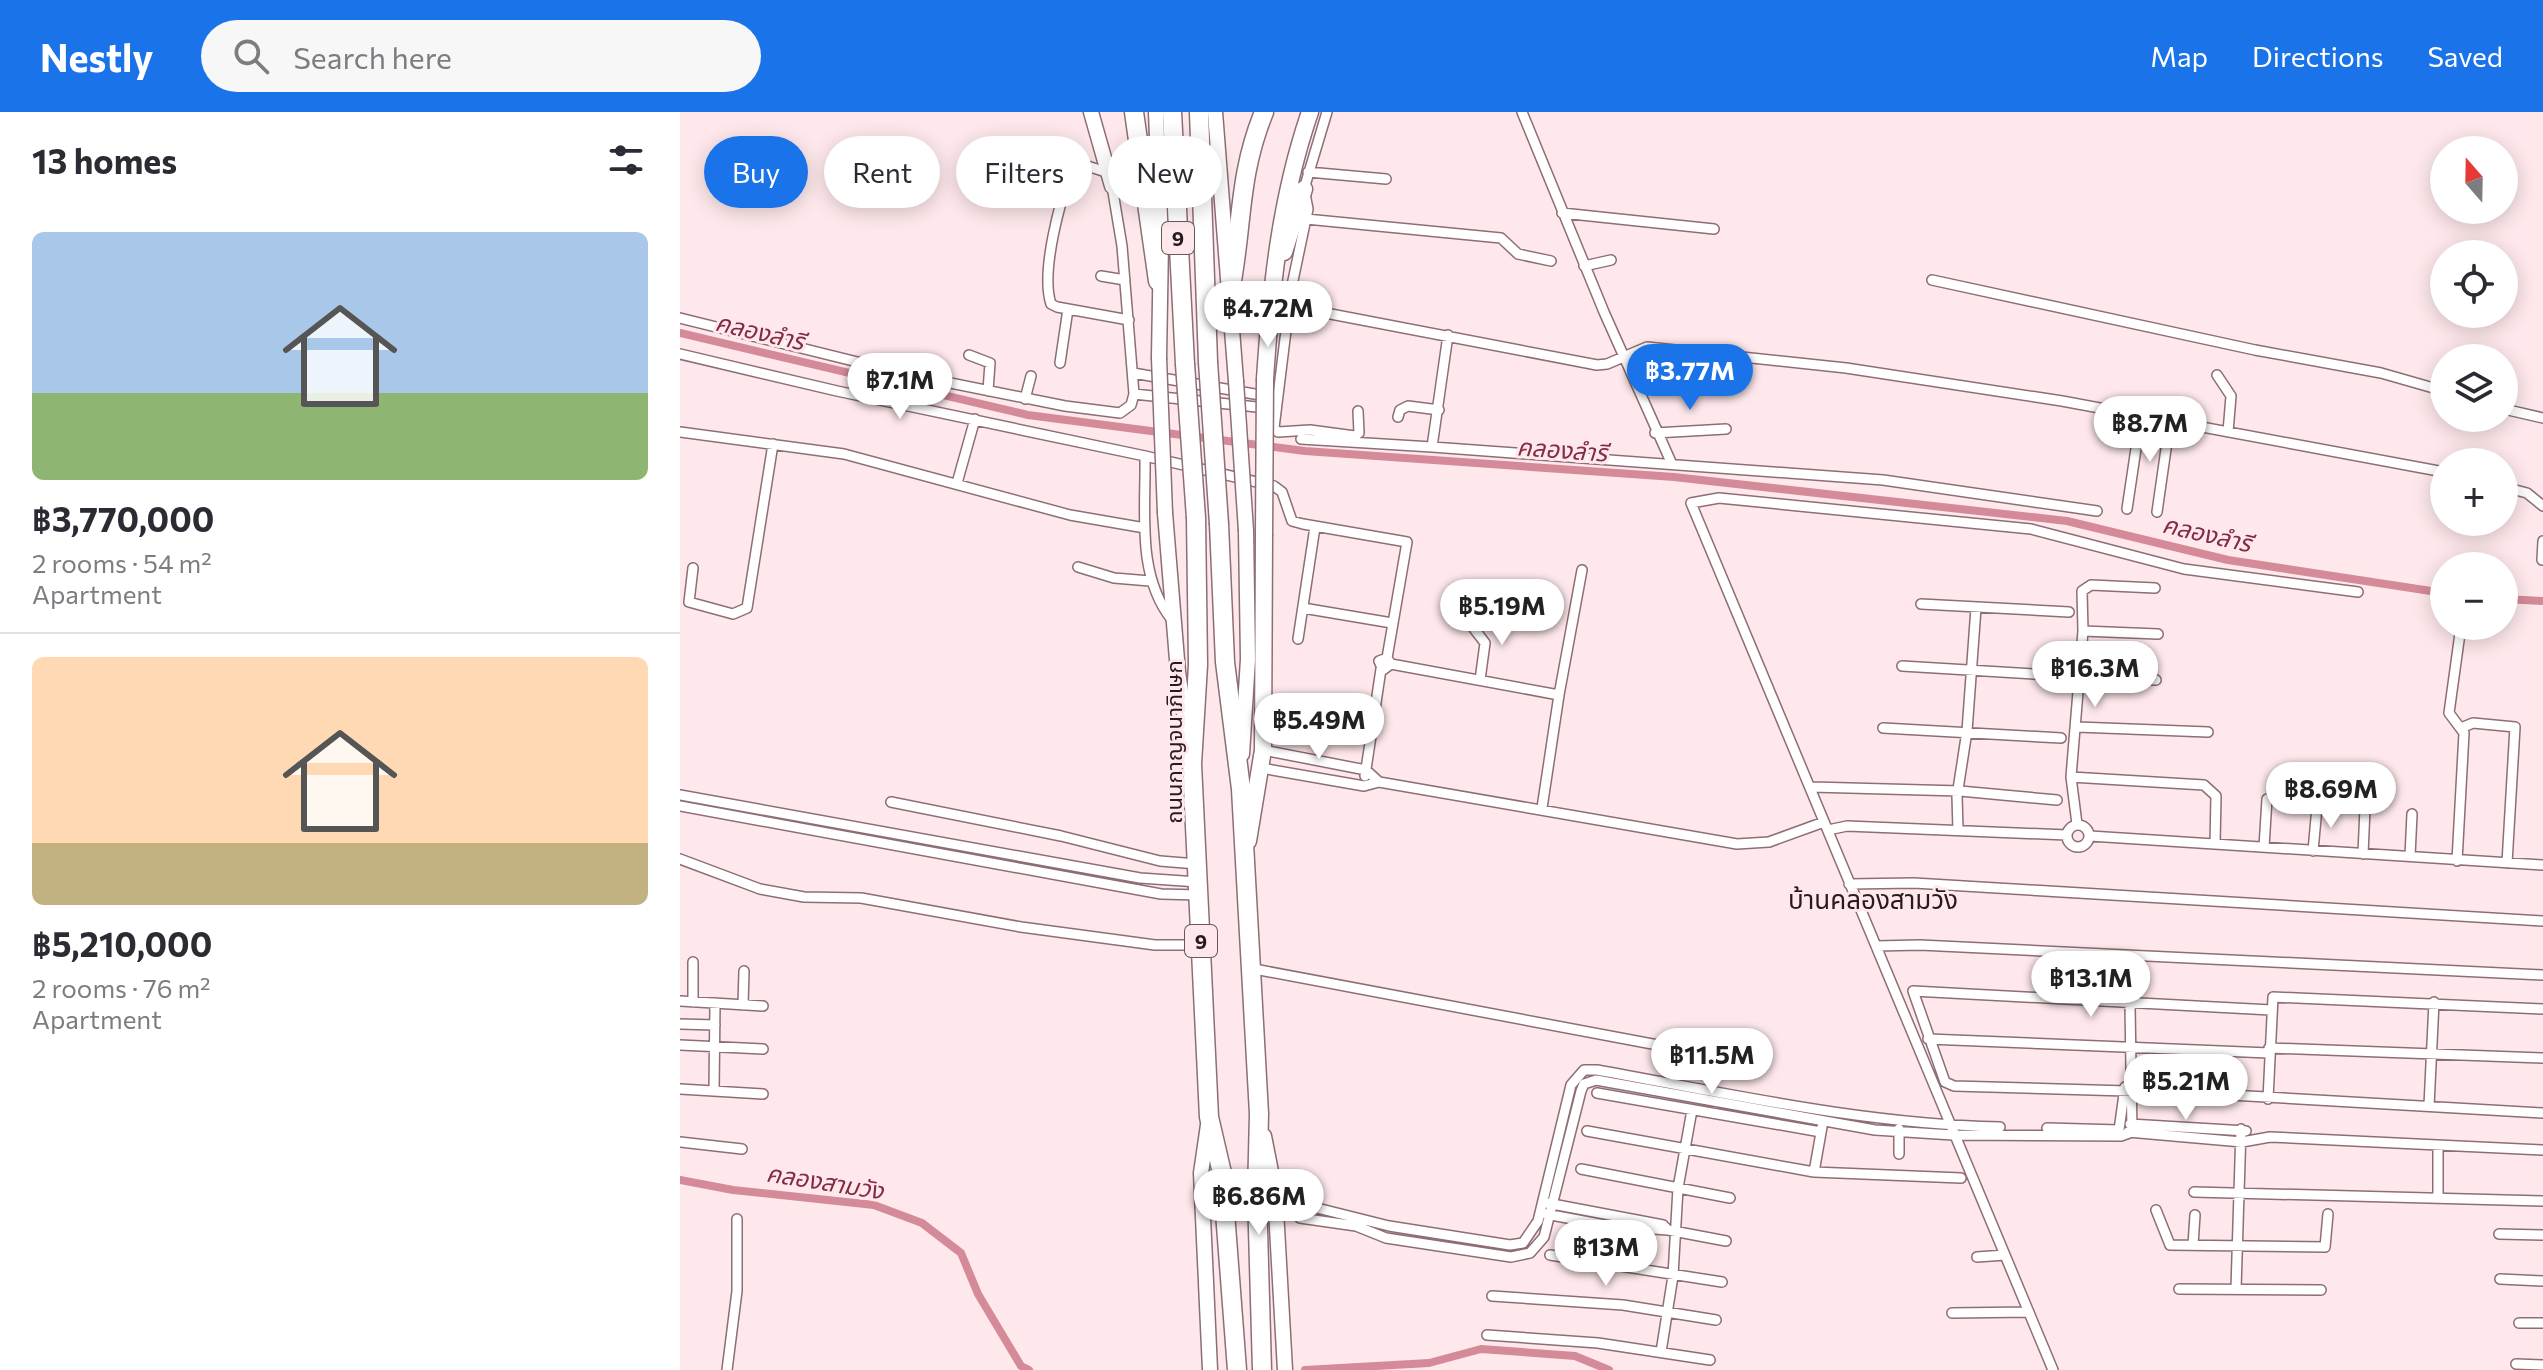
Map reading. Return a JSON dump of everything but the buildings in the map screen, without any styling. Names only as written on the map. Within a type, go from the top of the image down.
[{"type":"highway","points":[[1134,112],[1137,136]]},
{"type":"highway","name":"ถนนกาญจนาภิเษก","points":[[1172,112],[1196,518],[1198,665],[1192,764],[1209,1117],[1222,1173],[1237,1368]]},
{"type":"highway","name":"9","points":[[1199,112],[1208,362],[1225,662],[1241,789],[1259,1114],[1257,1194],[1262,1367]]},
{"type":"highway","points":[[1231,286],[1237,253],[1240,196],[1264,112]]},
{"type":"highway","points":[[1146,208],[1158,281]]},
{"type":"main road","points":[[1091,112],[1108,173]]},
{"type":"main road","points":[[1156,112],[1161,243],[1159,358],[1165,513],[1177,626],[1178,672],[1192,764]]},
{"type":"main road","points":[[1215,112],[1217,136]]},
{"type":"main road","points":[[1222,145],[1225,112]]},
{"type":"main road","points":[[1245,854],[1262,759],[1265,379],[1270,296],[1284,205],[1310,112]]},
{"type":"main road","points":[[1222,189],[1246,531],[1248,659],[1241,789]]},
{"type":"main road","points":[[1270,296],[1304,189]]},
{"type":"main road","points":[[1259,1114],[1283,1208],[1284,1364]]},
{"type":"main road","points":[[1209,1117],[1201,1184],[1210,1367]]},
{"type":"street","points":[[1327,112],[1304,189],[1306,219],[1289,306],[1275,409],[1275,431],[1310,430],[1355,436],[1359,433],[1358,411]]},
{"type":"street","points":[[1522,112],[1562,213],[1591,265],[1655,433],[1671,462]]},
{"type":"street","points":[[1108,179],[1078,163],[1070,170],[1048,281],[1051,304],[1129,320]]},
{"type":"street","points":[[1308,172],[1386,179]]},
{"type":"street","points":[[680,318],[988,391],[1113,414],[1126,410],[1134,394],[1125,280],[1114,208]]},
{"type":"street","points":[[1562,213],[1714,229]]},
{"type":"street","points":[[1306,219],[1501,238],[1518,254],[1551,261]]},
{"type":"street","points":[[1591,265],[1611,260]]},
{"type":"street","points":[[1101,276],[1125,280]]},
{"type":"street","points":[[1932,280],[2255,350],[2381,373],[2430,387]]},
{"type":"street","points":[[1289,306],[1597,365],[1639,349],[1699,351],[1846,368],[2141,415],[2430,469]]},
{"type":"street","points":[[1060,363],[1068,309]]},
{"type":"street","points":[[1432,447],[1448,335]]},
{"type":"street","points":[[680,354],[1274,486],[1282,492],[1292,521],[1407,542],[1392,623],[1388,669],[1381,669],[1364,786]]},
{"type":"street","points":[[969,355],[991,365],[988,391]]},
{"type":"street","points":[[1133,373],[1277,398]]},
{"type":"street","points":[[2217,375],[2231,396],[2228,432]]},
{"type":"street","points":[[1025,399],[1031,376]]},
{"type":"street","points":[[1134,394],[1275,409]]},
{"type":"street","points":[[1398,417],[1400,410],[1408,406],[1439,410]]},
{"type":"street","points":[[2518,412],[2543,418]]},
{"type":"street","points":[[2127,509],[2141,415]]},
{"type":"street","points":[[957,483],[975,419]]},
{"type":"street","points":[[2157,512],[2170,421]]},
{"type":"street","points":[[1655,433],[1726,429]]},
{"type":"street","points":[[680,432],[844,454],[1070,515],[1145,528]]},
{"type":"street","points":[[1301,439],[1671,462],[1883,480],[2097,511]]},
{"type":"street","points":[[693,568],[689,602],[733,614],[747,608],[773,444]]},
{"type":"street","points":[[1137,454],[1150,581],[1159,603],[1177,626]]},
{"type":"street","points":[[2542,504],[2543,490]]},
{"type":"street","points":[[2518,491],[2542,504]]},
{"type":"street","points":[[2053,1370],[1691,503],[1719,498],[2031,529],[2184,569],[2358,592]]},
{"type":"street","points":[[1298,639],[1315,527]]},
{"type":"street","points":[[2542,560],[2543,541]]},
{"type":"street","points":[[1078,567],[1114,578],[1150,581]]},
{"type":"street","points":[[1542,808],[1582,570]]},
{"type":"street","points":[[2077,824],[2071,777],[2085,587],[2155,588]]},
{"type":"street","points":[[1921,604],[2069,612]]},
{"type":"street","points":[[1303,608],[1392,623]]},
{"type":"street","points":[[1958,830],[1957,796],[1967,731],[1976,608]]},
{"type":"street","points":[[1472,626],[1485,643],[1480,680]]},
{"type":"street","points":[[2083,631],[2158,634]]},
{"type":"street","points":[[2457,861],[2464,733],[2449,713],[2459,640]]},
{"type":"street","points":[[1389,661],[1559,695]]},
{"type":"street","points":[[1902,666],[2066,676]]},
{"type":"street","points":[[2080,678],[2156,680]]},
{"type":"street","points":[[2461,728],[2473,723],[2515,727],[2507,863]]},
{"type":"street","points":[[2077,727],[2208,732]]},
{"type":"street","points":[[1883,728],[2061,738]]},
{"type":"street","points":[[1262,759],[1322,762],[1366,770],[1379,782]]},
{"type":"street","points":[[1262,759],[1320,778],[1364,786],[1379,782],[1737,844],[1769,842],[1826,826],[2067,835]]},
{"type":"street","points":[[1320,778],[1322,762]]},
{"type":"street","points":[[2071,777],[2204,785],[2216,796],[2215,844]]},
{"type":"street","points":[[1812,787],[1960,791],[2057,800]]},
{"type":"street","points":[[680,795],[1172,883],[1198,880]]},
{"type":"street","points":[[2264,847],[2267,799]]},
{"type":"street","points":[[891,802],[1061,836],[1160,861],[1198,880]]},
{"type":"street","points":[[680,806],[1161,894],[1198,880]]},
{"type":"street","points":[[2313,851],[2317,807]]},
{"type":"street","points":[[2363,854],[2365,808]]},
{"type":"street","points":[[2410,856],[2412,814]]},
{"type":"street","points":[[2077,824],[2086,827],[2090,836],[2080,847],[2071,844],[2067,835],[2070,828],[2077,824]]},
{"type":"street","points":[[2090,836],[2543,865]]},
{"type":"street","points":[[680,859],[760,889],[804,897],[861,898],[1021,927],[1155,945],[1202,945]]},
{"type":"street","points":[[1849,884],[1914,883],[2543,921]]},
{"type":"street","points":[[1876,946],[1896,943],[2543,975]]},
{"type":"street","points":[[693,962],[693,1002]]},
{"type":"street","points":[[1249,968],[1679,1049]]},
{"type":"street","points":[[743,1005],[744,971]]},
{"type":"street","points":[[2271,1010],[2130,1005],[1913,991],[1946,1085],[2128,1088],[2268,1099],[2543,1113]]},
{"type":"street","points":[[2268,1099],[2271,1000],[2278,995],[2543,1009]]},
{"type":"street","points":[[680,1001],[763,1006]]},
{"type":"street","points":[[2429,1106],[2434,1002]]},
{"type":"street","points":[[714,1091],[715,1003]]},
{"type":"street","points":[[2130,1005],[2128,1088],[2133,1128]]},
{"type":"street","points":[[680,1024],[715,1025]]},
{"type":"street","points":[[1928,1039],[2129,1048],[2543,1058]]},
{"type":"street","points":[[680,1045],[763,1049]]},
{"type":"street","points":[[1283,1208],[1300,1218],[1326,1221],[1401,1240],[1521,1257],[1538,1246],[1576,1076],[1584,1070],[1597,1070],[1822,1122]]},
{"type":"street","points":[[2120,1126],[2128,1088]]},
{"type":"street","points":[[680,1089],[763,1094]]},
{"type":"street","points":[[1597,1093],[1692,1110],[1822,1122],[2121,1136],[2133,1128]]},
{"type":"street","points":[[1661,1352],[1673,1276],[1671,1230],[1692,1110]]},
{"type":"street","points":[[1814,1172],[1822,1122]]},
{"type":"street","points":[[1951,1130],[2120,1126],[2242,1142],[2257,1136]]},
{"type":"street","points":[[1899,1127],[1899,1154]]},
{"type":"street","points":[[2158,1132],[2241,1129],[2257,1136],[2543,1150]]},
{"type":"street","points":[[2236,1289],[2241,1129]]},
{"type":"street","points":[[1587,1131],[1814,1172],[1961,1178]]},
{"type":"street","points":[[680,1142],[742,1149]]},
{"type":"street","points":[[2438,1146],[2438,1198]]},
{"type":"street","points":[[1581,1169],[1730,1198]]},
{"type":"street","points":[[2194,1192],[2543,1201]]},
{"type":"street","points":[[1283,1208],[1301,1204],[1403,1228],[1517,1246],[1530,1237],[1546,1208]]},
{"type":"street","points":[[1546,1208],[1663,1225],[1671,1230],[1726,1241]]},
{"type":"street","points":[[1326,1221],[1328,1210]]},
{"type":"street","points":[[2156,1210],[2170,1245],[2325,1247],[2328,1214]]},
{"type":"street","points":[[2193,1245],[2195,1215]]},
{"type":"street","points":[[727,1370],[737,1291],[737,1219]]},
{"type":"street","points":[[1401,1240],[1403,1228]]},
{"type":"street","points":[[2499,1234],[2543,1235]]},
{"type":"street","points":[[1550,1255],[1722,1282]]},
{"type":"street","points":[[1977,1257],[2005,1255]]},
{"type":"street","points":[[2500,1279],[2543,1281]]},
{"type":"street","points":[[2179,1289],[2321,1290]]},
{"type":"street","points":[[1492,1296],[1623,1305],[1668,1315],[1716,1320]]},
{"type":"street","points":[[1952,1313],[2029,1312]]},
{"type":"street","points":[[2519,1323],[2543,1323]]},
{"type":"street","points":[[1487,1335],[1661,1352],[1710,1360]]},
{"type":"street","points":[[2516,1364],[2543,1365]]},
{"type":"waterway","name":"คลองลำรี","points":[[680,333],[1028,415],[1305,451],[1674,477],[2067,521],[2228,560],[2430,591]]},
{"type":"waterway","name":"คลองลำรี","points":[[2518,600],[2543,601]]},
{"type":"waterway","name":"คลองสามวัง","points":[[680,1180],[733,1190],[874,1205],[922,1223],[961,1253],[978,1294],[1021,1366],[1029,1370]]},
{"type":"waterway","name":"คลองสามวัง","points":[[1305,1370],[1429,1363],[1481,1349],[1575,1356],[1609,1370]]},
{"type":"district","name":"บ้านคลองสามวัง","points":[[1873,898]]}]
